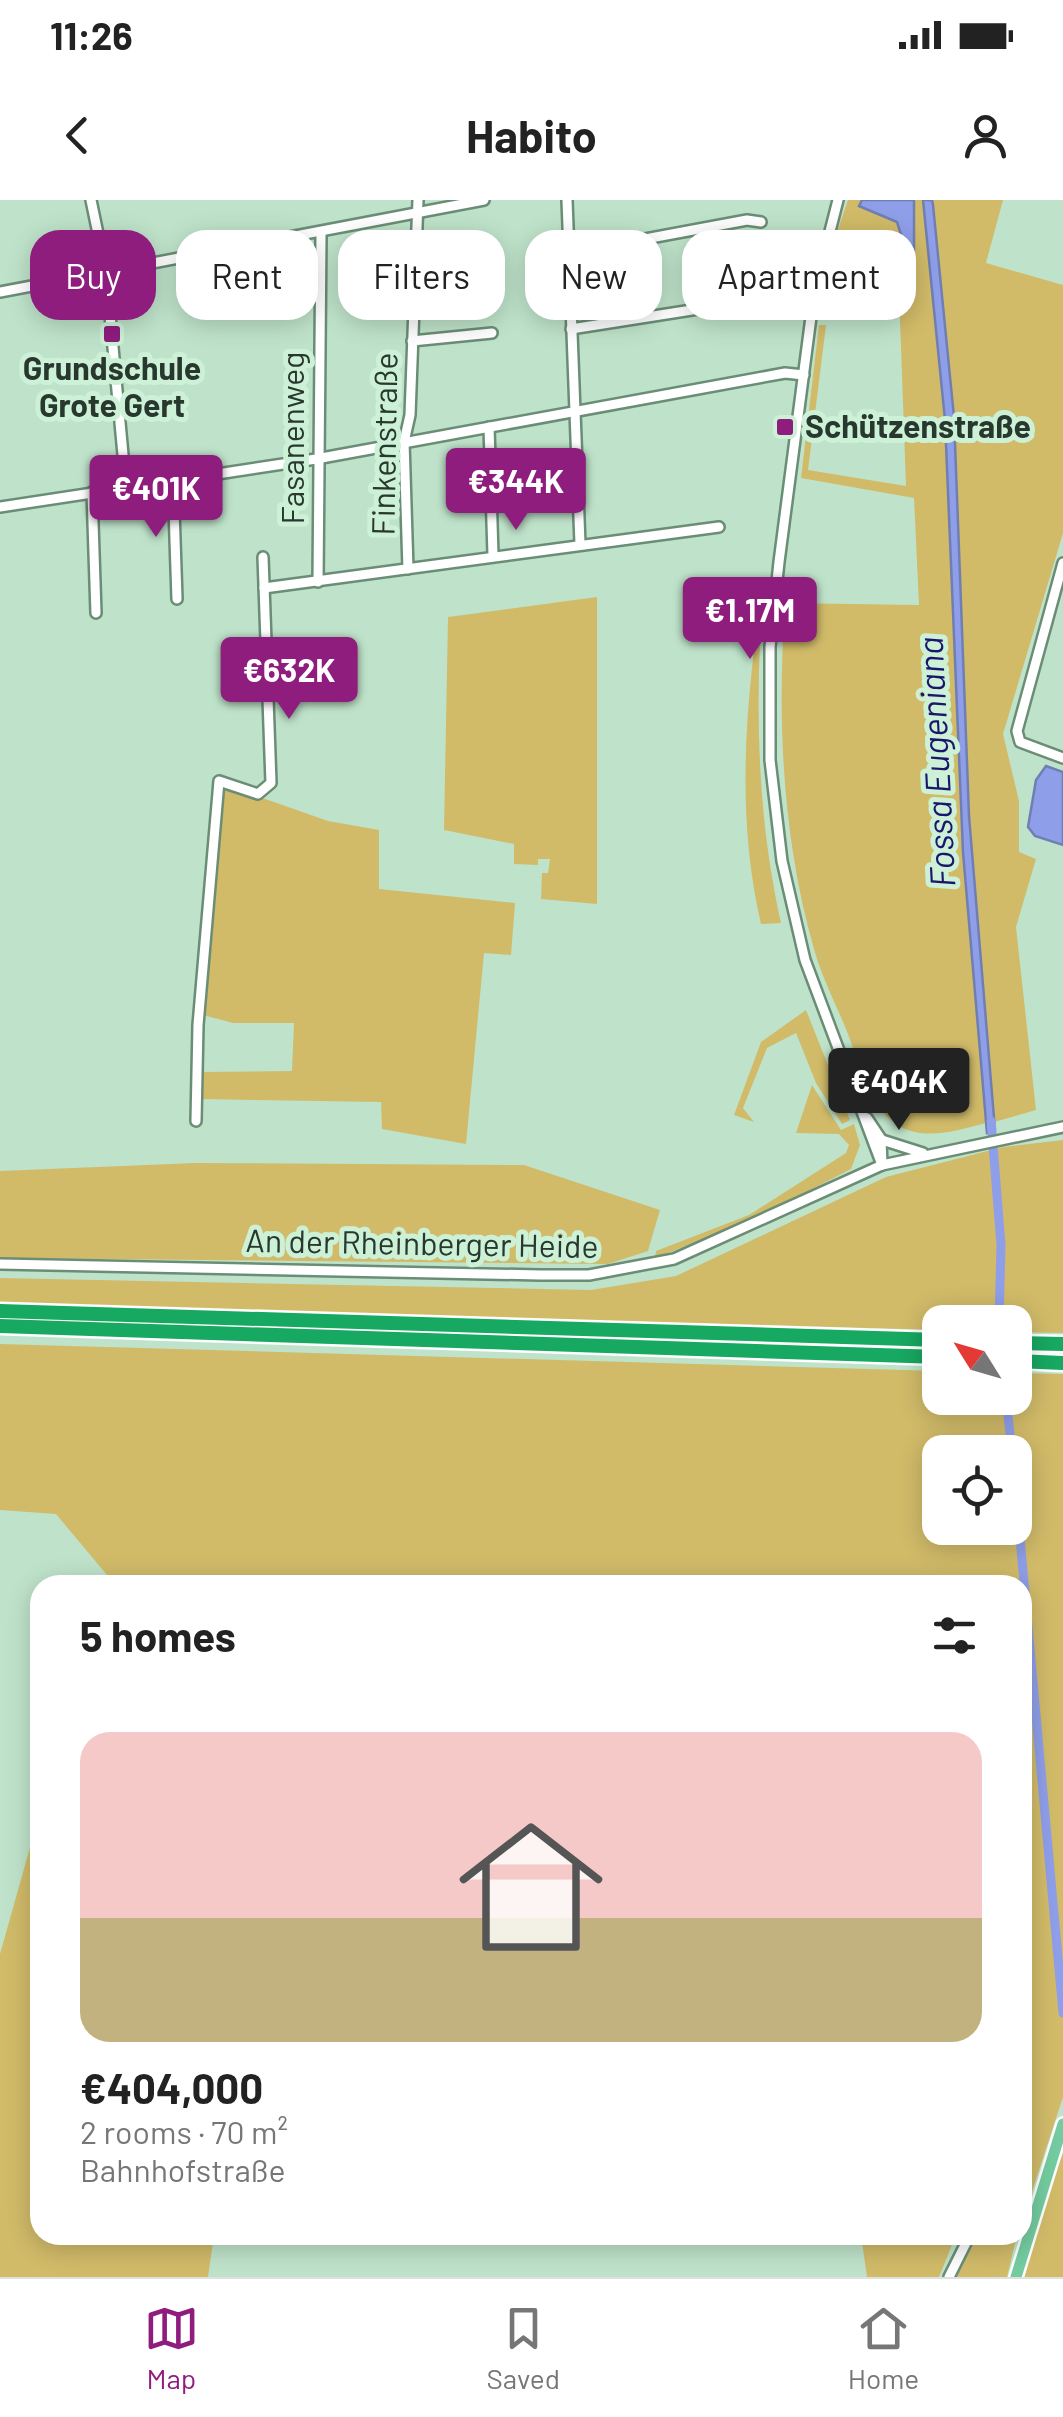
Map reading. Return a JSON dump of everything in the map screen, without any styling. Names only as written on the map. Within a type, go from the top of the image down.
[{"type":"highway","points":[[0,1311],[922,1339]]},
{"type":"highway","points":[[0,1326],[922,1356]]},
{"type":"highway","points":[[1032,1343],[1063,1344]]},
{"type":"highway","points":[[1032,1361],[1063,1362]]},
{"type":"main road","points":[[1032,2221],[1063,2124]]},
{"type":"main road","points":[[1016,2277],[1025,2245]]},
{"type":"street","points":[[91,200],[97,230]]},
{"type":"street","name":"Finkenstraße","points":[[417,230],[418,200]]},
{"type":"street","points":[[156,263],[418,216],[484,200]]},
{"type":"street","points":[[567,200],[569,230]]},
{"type":"street","points":[[838,200],[821,258],[774,604],[770,760],[782,860],[804,960],[830,1036],[865,1115],[881,1139],[882,1165]]},
{"type":"street","points":[[662,236],[747,220],[761,222]]},
{"type":"street","name":"Fasanenweg","points":[[318,582],[316,459],[321,234]]},
{"type":"street","points":[[0,292],[30,286]]},
{"type":"street","points":[[571,329],[682,312]]},
{"type":"street","points":[[110,320],[126,487]]},
{"type":"street","name":"Finkenstraße","points":[[408,569],[404,442],[413,320]]},
{"type":"street","points":[[571,320],[580,544]]},
{"type":"street","points":[[412,341],[492,333]]},
{"type":"street","points":[[0,507],[316,459],[784,373],[804,375]]},
{"type":"street","points":[[489,426],[494,556]]},
{"type":"street","points":[[173,480],[177,599]]},
{"type":"street","points":[[92,492],[96,613]]},
{"type":"street","points":[[264,588],[719,528]]},
{"type":"street","points":[[196,1121],[198,1024],[219,781],[258,794],[265,793],[272,783],[263,557]]},
{"type":"street","points":[[1063,563],[1017,731],[1020,742],[1029,748],[1063,758]]},
{"type":"street","points":[[865,1115],[872,1148],[882,1165]]},
{"type":"street","name":"An der Rheinberger Heide","points":[[0,1264],[588,1275],[674,1259],[706,1248],[882,1165],[1063,1127]]},
{"type":"street","points":[[881,1139],[926,1154]]},
{"type":"street","points":[[949,2277],[965,2245]]},
{"type":"shaded area","points":[[848,200],[923,200],[945,420],[963,852],[986,1123],[938,1133],[913,1132],[892,1121],[870,1092],[860,1069],[821,971],[803,907],[784,778],[785,603],[919,605],[914,498],[801,478],[819,325],[826,325],[808,470],[906,486],[900,320],[916,320],[916,230],[838,230]]},
{"type":"shaded area","points":[[932,200],[1003,200],[986,263],[1063,285],[1063,533],[1003,734],[1019,801],[1019,852],[1036,859],[1016,927],[1036,1110],[994,1122],[969,816],[954,417]]},
{"type":"shaded area","points":[[764,575],[759,750],[766,836],[781,923],[761,924],[748,837],[746,750]]},
{"type":"shaded area","points":[[597,597],[597,904],[541,899],[542,873],[548,873],[550,859],[538,859],[538,865],[514,864],[514,844],[444,830],[448,617]]},
{"type":"shaded area","points":[[223,788],[237,789],[328,821],[379,830],[379,889],[515,903],[511,955],[484,953],[466,1144],[382,1129],[381,1102],[198,1099],[198,1072],[292,1071],[294,1023],[233,1023],[203,1015]]},
{"type":"shaded area","points":[[806,1010],[850,1120],[842,1124],[816,1083],[796,1033],[767,1048],[743,1108],[754,1122],[734,1115],[761,1042]]},
{"type":"shaded area","points":[[812,1085],[841,1130],[854,1124],[860,1145],[851,1169],[748,1222],[655,1258],[656,1251],[749,1215],[846,1153],[849,1145],[839,1134],[796,1133]]},
{"type":"shaded area","points":[[1063,1140],[1063,1333],[1032,1332],[1032,1305],[922,1305],[922,1330],[0,1304],[0,1278],[591,1290],[676,1276],[886,1177],[1003,1147]]},
{"type":"shaded area","points":[[195,1163],[524,1165],[660,1210],[648,1251],[608,1264],[0,1258],[0,1171]]},
{"type":"shaded area","points":[[0,1344],[922,1370],[922,1415],[1032,1415],[1032,1373],[1063,1374],[1063,2097],[1032,2192],[1032,1575],[107,1575],[56,1514],[0,1510]]},
{"type":"shaded area","points":[[30,1848],[30,2245],[213,2245],[208,2277],[0,2277],[0,1954]]},
{"type":"shaded area","points":[[1063,2153],[1063,2277],[1024,2277],[1039,2216]]},
{"type":"shaded area","points":[[862,2245],[952,2245],[939,2277],[867,2277]]},
{"type":"shaded area","points":[[973,2245],[1015,2245],[1007,2277],[956,2277]]},
{"type":"water","points":[[862,200],[914,200],[914,230],[900,230],[897,222],[859,206]]},
{"type":"water","points":[[923,200],[932,200],[933,205],[954,417],[969,816],[995,1130],[987,1133],[963,852],[945,420]]},
{"type":"water","points":[[1046,766],[1063,772],[1063,845],[1035,836],[1028,827],[1036,780]]},
{"type":"waterway","name":"Fossa Eugeniana","points":[[991,1121],[1001,1245],[999,1305]]},
{"type":"waterway","name":"Fossa Eugeniana","points":[[1008,1415],[1010,1435]]},
{"type":"waterway","name":"Fossa Eugeniana","points":[[1021,1545],[1023,1575]]},
{"type":"waterway","name":"Fossa Eugeniana","points":[[1032,1671],[1063,2013]]},
{"type":"place","name":"Grundschule Grote Gert","points":[[112,334]]},
{"type":"place","name":"Schützenstraße","points":[[785,427]]}]
